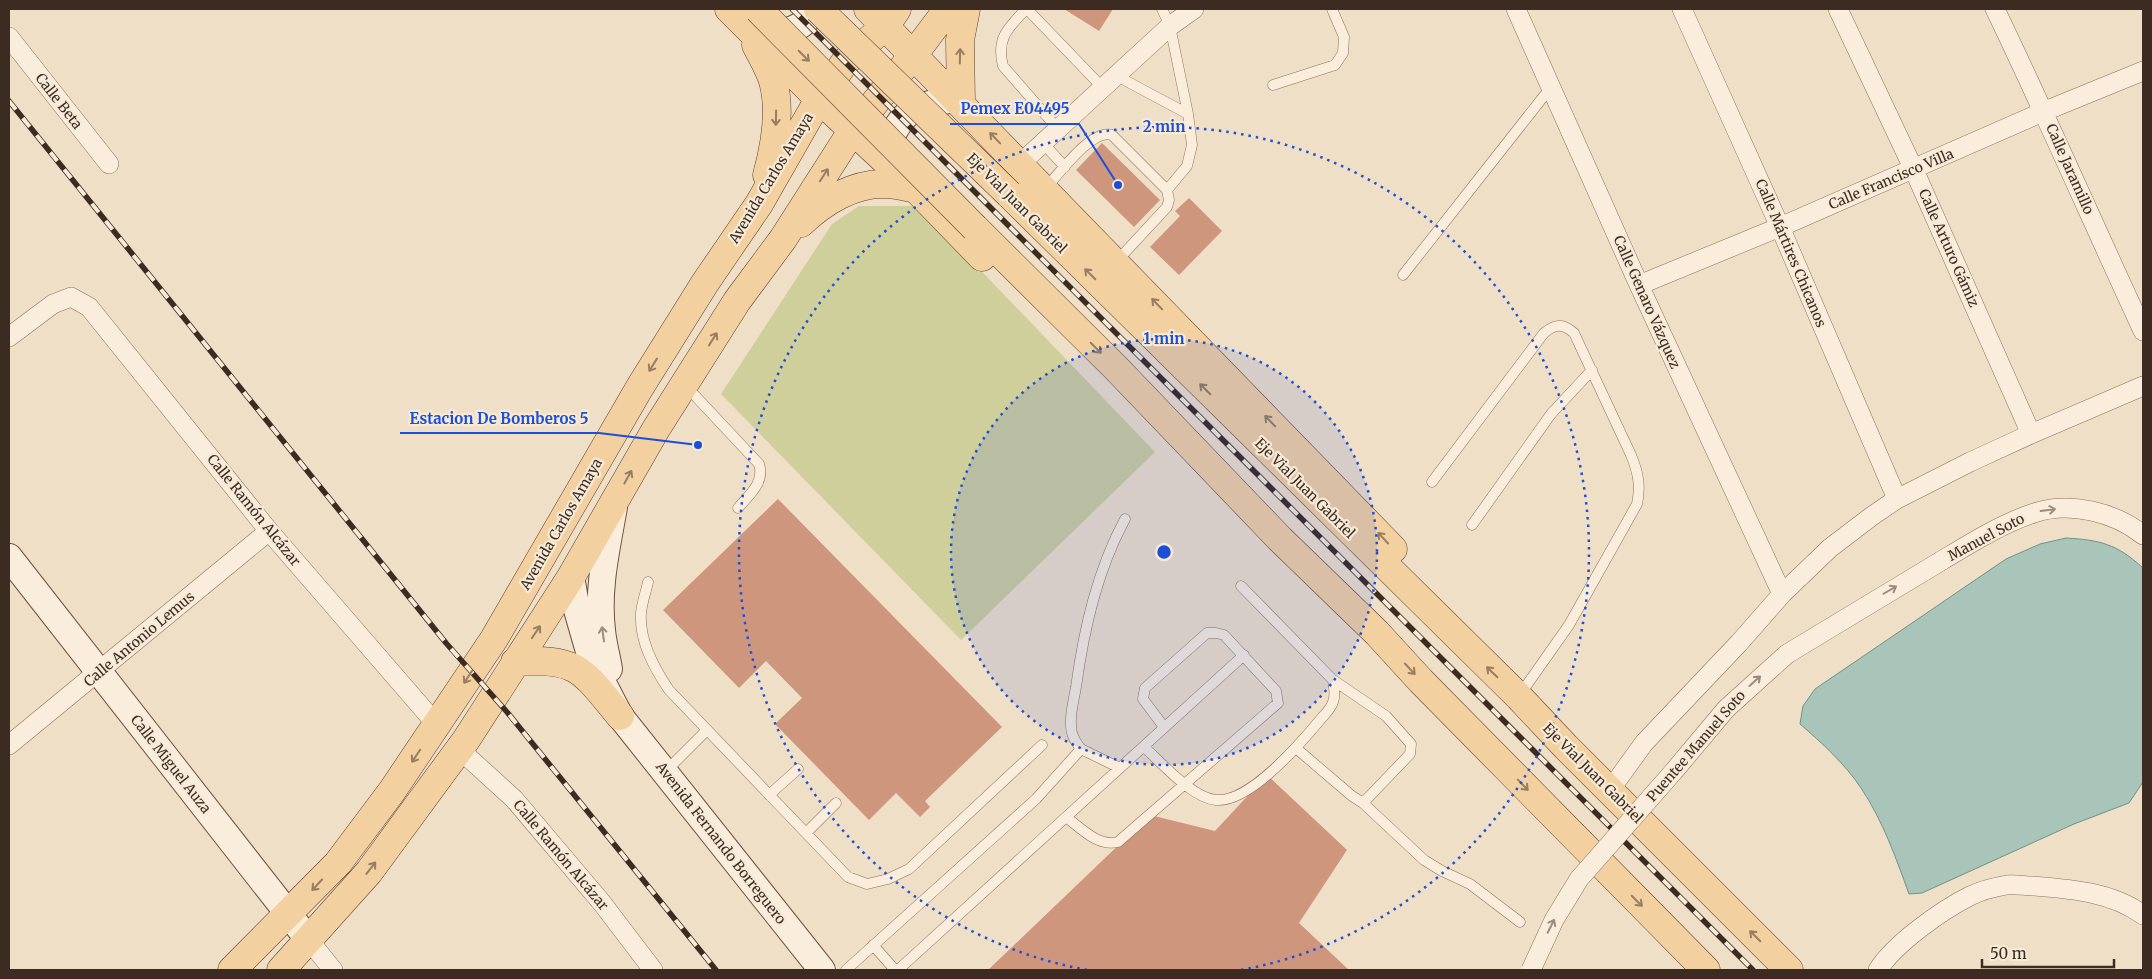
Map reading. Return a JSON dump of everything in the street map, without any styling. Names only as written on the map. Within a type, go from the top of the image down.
[{"type":"main road","points":[[746,18],[787,32],[804,22],[814,9]]},
{"type":"main road","name":"Eje Vial Juan Gabriel","points":[[818,9],[1009,194],[1519,697],[1790,970]]},
{"type":"main road","points":[[281,970],[369,872],[459,749],[571,576],[656,429],[737,301],[783,239],[852,131],[948,9]]},
{"type":"main road","points":[[959,101],[960,40],[966,9]]},
{"type":"main road","points":[[884,14],[914,54],[1410,568],[1466,646]]},
{"type":"main road","name":"Avenida Carlos Amaya","points":[[232,970],[290,914],[338,863],[392,791],[494,639],[626,411],[705,283],[758,204],[819,99],[845,62],[884,14]]},
{"type":"main road","points":[[746,18],[819,99],[916,189],[1184,465],[1307,585],[1377,633]]},
{"type":"main road","points":[[746,18],[773,82],[776,107],[776,128],[770,164],[758,204]]},
{"type":"main road","points":[[746,18],[975,228],[1142,394],[1280,539],[1377,633],[1428,688],[1706,970]]},
{"type":"main road","points":[[882,158],[895,128],[908,113],[924,104],[959,101]]},
{"type":"main road","points":[[783,239],[817,208],[842,194],[862,186],[884,184],[916,189]]},
{"type":"main road","points":[[705,283],[737,301]]},
{"type":"main road","points":[[626,411],[656,429]]},
{"type":"main road","points":[[571,576],[574,536],[579,514],[602,452]]},
{"type":"main road","points":[[614,502],[604,560],[601,621],[620,716]]},
{"type":"main road","name":"Calle Miguel Auza","points":[[9,557],[308,939]]},
{"type":"main road","name":"Avenida Fernando Borreguero","points":[[571,576],[577,610],[592,662],[620,716],[822,970]]},
{"type":"main road","points":[[516,662],[552,660],[574,667],[596,687],[620,716]]},
{"type":"street","points":[[1020,164],[1170,26],[1194,9]]},
{"type":"street","name":"Calle Genaro Vázquez","points":[[1516,9],[1639,285],[1782,594]]},
{"type":"street","name":"Calle Mártires Chicanos","points":[[1682,9],[1780,227],[1897,499]]},
{"type":"street","name":"Calle Arturo Gámiz","points":[[1838,9],[1914,170],[2031,434]]},
{"type":"street","name":"Calle Jaramillo","points":[[1995,9],[2045,111],[2087,210],[2143,331]]},
{"type":"street","name":"Calle Beta","points":[[9,37],[109,164]]},
{"type":"street","name":"Calle Francisco Villa","points":[[1639,285],[1780,227],[1914,170],[2045,111],[2143,71]]},
{"type":"street","name":"Calle Ramón Alcázar","points":[[9,337],[53,304],[71,297],[89,307],[269,531],[437,725]]},
{"type":"street","points":[[1610,790],[1644,743],[1739,644],[1782,594],[1830,548],[1872,516],[1897,499],[2031,434],[2143,386]]},
{"type":"street","name":"Manuel Soto","points":[[1941,561],[1993,531],[2035,512],[2064,508],[2086,510],[2109,516],[2130,524],[2143,534]]},
{"type":"street","name":"Calle Antonio Lemus","points":[[9,745],[99,673],[269,531]]},
{"type":"street","name":"Puentee Manuel Soto","points":[[1531,970],[1554,920],[1579,879],[1726,709],[1787,654],[1941,561]]},
{"type":"street","name":"Calle Ramón Alcázar","points":[[459,749],[514,799],[602,903],[653,970]]},
{"type":"street","points":[[1878,970],[1901,943],[1923,926],[1971,896],[2008,885],[2060,888],[2104,896],[2134,908],[2143,915]]},
{"type":"street","name":"Calle Miguel Auza","points":[[308,939],[333,970]]},
{"type":"lane","points":[[1057,128],[1003,66],[1000,54],[1001,42],[1007,30],[1026,9],[1109,81],[1188,114]]},
{"type":"lane","points":[[1162,9],[1170,26],[1188,114],[1192,145],[1187,166],[1167,190]]},
{"type":"lane","points":[[1273,85],[1335,65],[1343,53],[1344,37],[1332,9]]},
{"type":"lane","points":[[1403,275],[1551,87]]},
{"type":"lane","points":[[1045,189],[1092,140],[1106,133],[1112,135],[1167,190],[1169,200],[1167,207],[1116,262]]},
{"type":"lane","points":[[1042,142],[1065,167]]},
{"type":"lane","points":[[1432,482],[1544,334],[1552,326],[1566,326],[1574,333],[1638,473],[1640,490],[1637,504],[1569,625],[1519,697]]},
{"type":"lane","points":[[1472,525],[1552,414],[1592,370]]},
{"type":"lane","points":[[684,384],[759,464],[762,472],[760,482],[738,508]]},
{"type":"lane","points":[[1120,768],[1081,749],[1073,740],[1070,724],[1081,652],[1099,578],[1112,543],[1125,519]]},
{"type":"lane","points":[[648,582],[641,613],[643,637],[653,666],[669,690],[706,731],[848,877],[867,884],[888,880],[909,868],[1042,744]]},
{"type":"lane","points":[[1241,586],[1333,680],[1386,716],[1411,744],[1410,754],[1363,802]]},
{"type":"lane","points":[[1066,817],[1100,842],[1109,844],[1118,842],[1278,703],[1276,691],[1224,636],[1216,632],[1207,633],[1145,688],[1143,699],[1164,727]]},
{"type":"lane","points":[[873,945],[896,970],[1244,655]]},
{"type":"lane","points":[[1144,747],[1185,784],[1205,798],[1218,800],[1231,798],[1247,790],[1296,749],[1333,704],[1336,693],[1333,680]]},
{"type":"lane","points":[[665,772],[706,731]]},
{"type":"lane","points":[[846,970],[1036,799],[1081,749]]},
{"type":"lane","points":[[1296,749],[1352,796],[1363,802],[1424,860],[1470,884],[1520,922]]},
{"type":"lane","points":[[769,796],[798,769]]},
{"type":"lane","points":[[806,834],[836,802]]},
{"type":"green space","points":[[859,206],[919,206],[1155,452],[961,640],[721,394],[832,224]]},
{"type":"shaded area","points":[[2066,538],[2089,540],[2116,548],[2143,568],[2143,782],[2129,803],[2074,824],[1922,893],[1909,894],[1894,853],[1861,788],[1825,746],[1800,724],[1803,706],[1815,689],[2006,559],[2040,544]]},
{"type":"building","points":[[1064,9],[1113,9],[1099,31]]},
{"type":"building","points":[[1102,143],[1160,200],[1134,227],[1076,170]]},
{"type":"building","points":[[1189,198],[1222,231],[1179,275],[1150,247],[1180,216],[1175,211]]},
{"type":"building","points":[[778,499],[1002,727],[925,801],[930,807],[920,817],[896,793],[869,820],[775,724],[802,698],[766,661],[739,688],[663,610]]},
{"type":"building","points":[[1267,775],[1347,850],[1299,923],[1349,970],[988,970],[1150,815],[1215,831]]},
{"type":"railway","points":[[792,9],[1753,970]]},
{"type":"railway","points":[[9,101],[446,643],[507,712],[716,970]]},
{"type":"place","name":"Pemex E04495","points":[[1118,185]]},
{"type":"place","name":"Estacion De Bomberos 5","points":[[698,445]]}]
